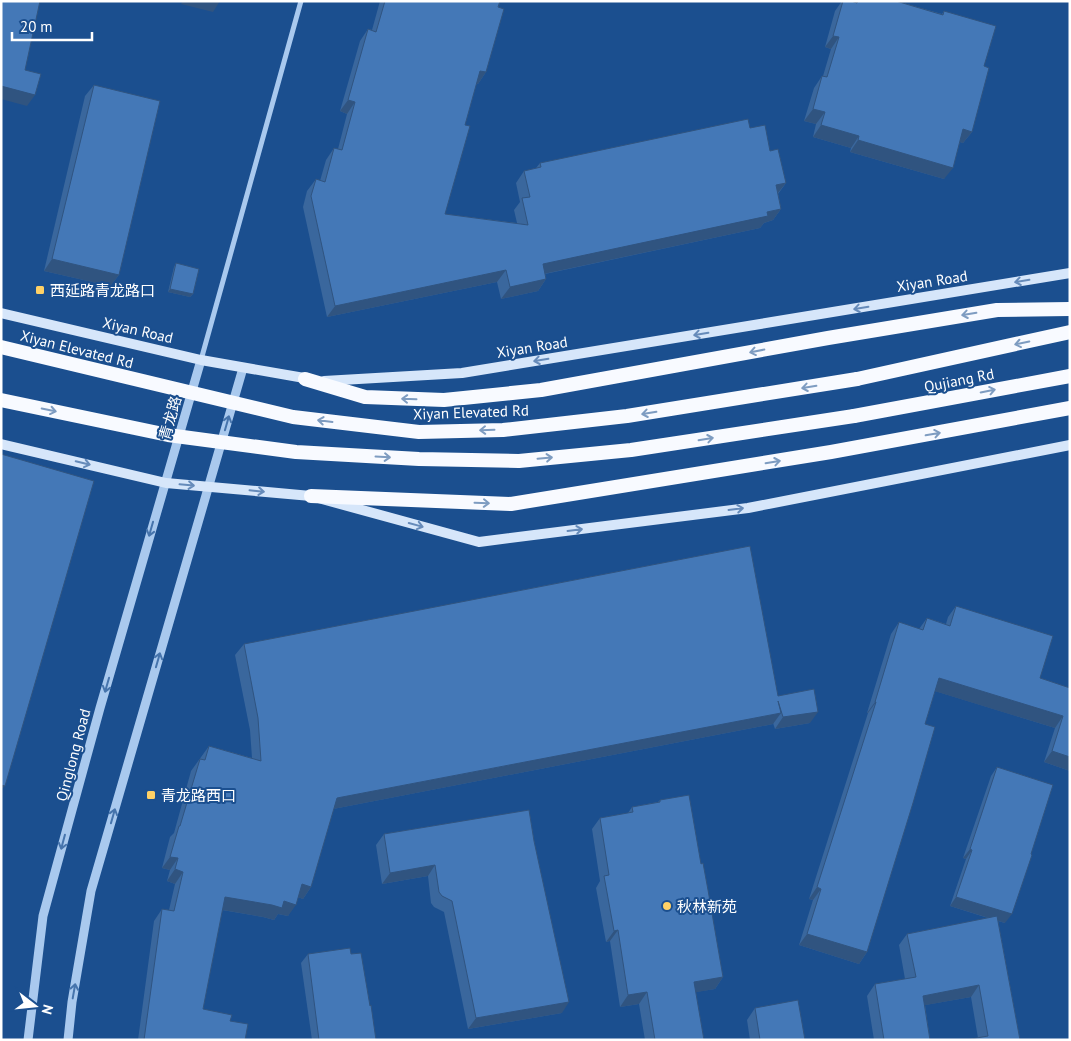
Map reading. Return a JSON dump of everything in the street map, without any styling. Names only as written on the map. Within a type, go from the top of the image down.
[{"type":"highway","points":[[305,379],[365,397],[444,400],[541,390],[828,338],[997,310],[1070,309]]},
{"type":"highway","name":"Qujiang Rd","points":[[857,379],[1070,332]]},
{"type":"highway","name":"Xiyan Elevated Rd","points":[[1,347],[293,417],[418,432],[503,430],[627,416],[857,379]]},
{"type":"highway","name":"Qujiang Rd","points":[[1,400],[168,435],[296,452],[419,459],[519,461],[631,450],[854,416],[1070,376]]},
{"type":"highway","points":[[311,496],[512,504],[831,452],[1070,408]]},
{"type":"main road","name":"Xiyan Road","points":[[1,313],[201,360],[328,382],[462,373],[1070,273]]},
{"type":"main road","points":[[1,444],[166,483],[311,496],[479,542],[748,508],[1070,445]]},
{"type":"street","points":[[201,360],[301,1]]},
{"type":"street","name":"青龙路","points":[[166,483],[201,360]]},
{"type":"street","points":[[68,1040],[72,1002],[91,891],[243,368]]},
{"type":"street","name":"Qinglong Road","points":[[28,1040],[43,916],[97,718],[166,483]]},
{"type":"building","points":[[1,1],[40,1],[25,70],[41,74],[35,95],[1,86]]},
{"type":"building","points":[[385,1],[500,1],[498,7],[504,9],[486,72],[480,71],[465,125],[470,126],[445,214],[528,225],[522,198],[530,197],[524,171],[541,167],[540,163],[748,119],[750,128],[765,125],[770,151],[778,149],[786,183],[776,185],[781,209],[767,212],[768,216],[543,264],[546,279],[510,287],[506,270],[335,306],[311,196],[316,179],[325,182],[334,148],[342,150],[355,102],[348,100],[368,29],[376,32]]},
{"type":"building","points":[[843,1],[857,3],[858,1],[896,1],[943,15],[944,11],[996,26],[984,66],[989,68],[972,132],[963,129],[953,168],[858,140],[859,136],[821,125],[825,112],[813,109],[822,76],[827,77],[839,37],[833,36]]},
{"type":"building","points":[[94,85],[160,101],[119,275],[52,259]]},
{"type":"building","points":[[176,263],[199,269],[193,294],[170,289]]},
{"type":"building","points":[[1,454],[94,481],[5,786],[1,785]]},
{"type":"building","points":[[750,546],[778,696],[814,689],[818,712],[783,717],[778,701],[781,713],[337,798],[311,887],[302,884],[296,905],[284,901],[282,908],[225,897],[203,1009],[232,1015],[230,1021],[248,1024],[245,1040],[144,1040],[162,909],[174,911],[183,872],[175,869],[178,858],[170,857],[200,759],[205,760],[209,746],[261,761],[258,718],[244,644]]},
{"type":"building","points":[[956,606],[1053,636],[1040,678],[1070,688],[1070,757],[1052,751],[1063,716],[939,678],[925,724],[935,727],[867,952],[807,934],[821,889],[817,887],[876,702],[899,622],[923,630],[927,618],[950,626]]},
{"type":"building","points":[[997,767],[1053,785],[1012,914],[956,897]]},
{"type":"building","name":"秋林新苑","points":[[689,795],[723,977],[694,982],[704,1040],[655,1040],[647,992],[628,995],[618,930],[614,931],[604,876],[609,875],[600,818],[633,812],[632,807]]},
{"type":"building","points":[[529,810],[569,1002],[476,1018],[452,901],[442,896],[439,892],[435,865],[390,873],[384,834]]},
{"type":"building","points":[[997,916],[1020,1040],[965,1040],[988,1036],[979,985],[923,996],[930,1040],[884,1040],[875,984],[916,977],[907,934]]},
{"type":"building","points":[[350,948],[351,954],[361,953],[376,1040],[319,1040],[308,954]]},
{"type":"building","points":[[798,1000],[805,1040],[760,1040],[755,1008]]},
{"type":"place","name":"西延路青龙路口","points":[[40,290]]},
{"type":"place","name":"青龙路西口","points":[[151,795]]},
{"type":"place","name":"秋林新苑","points":[[667,906]]}]
